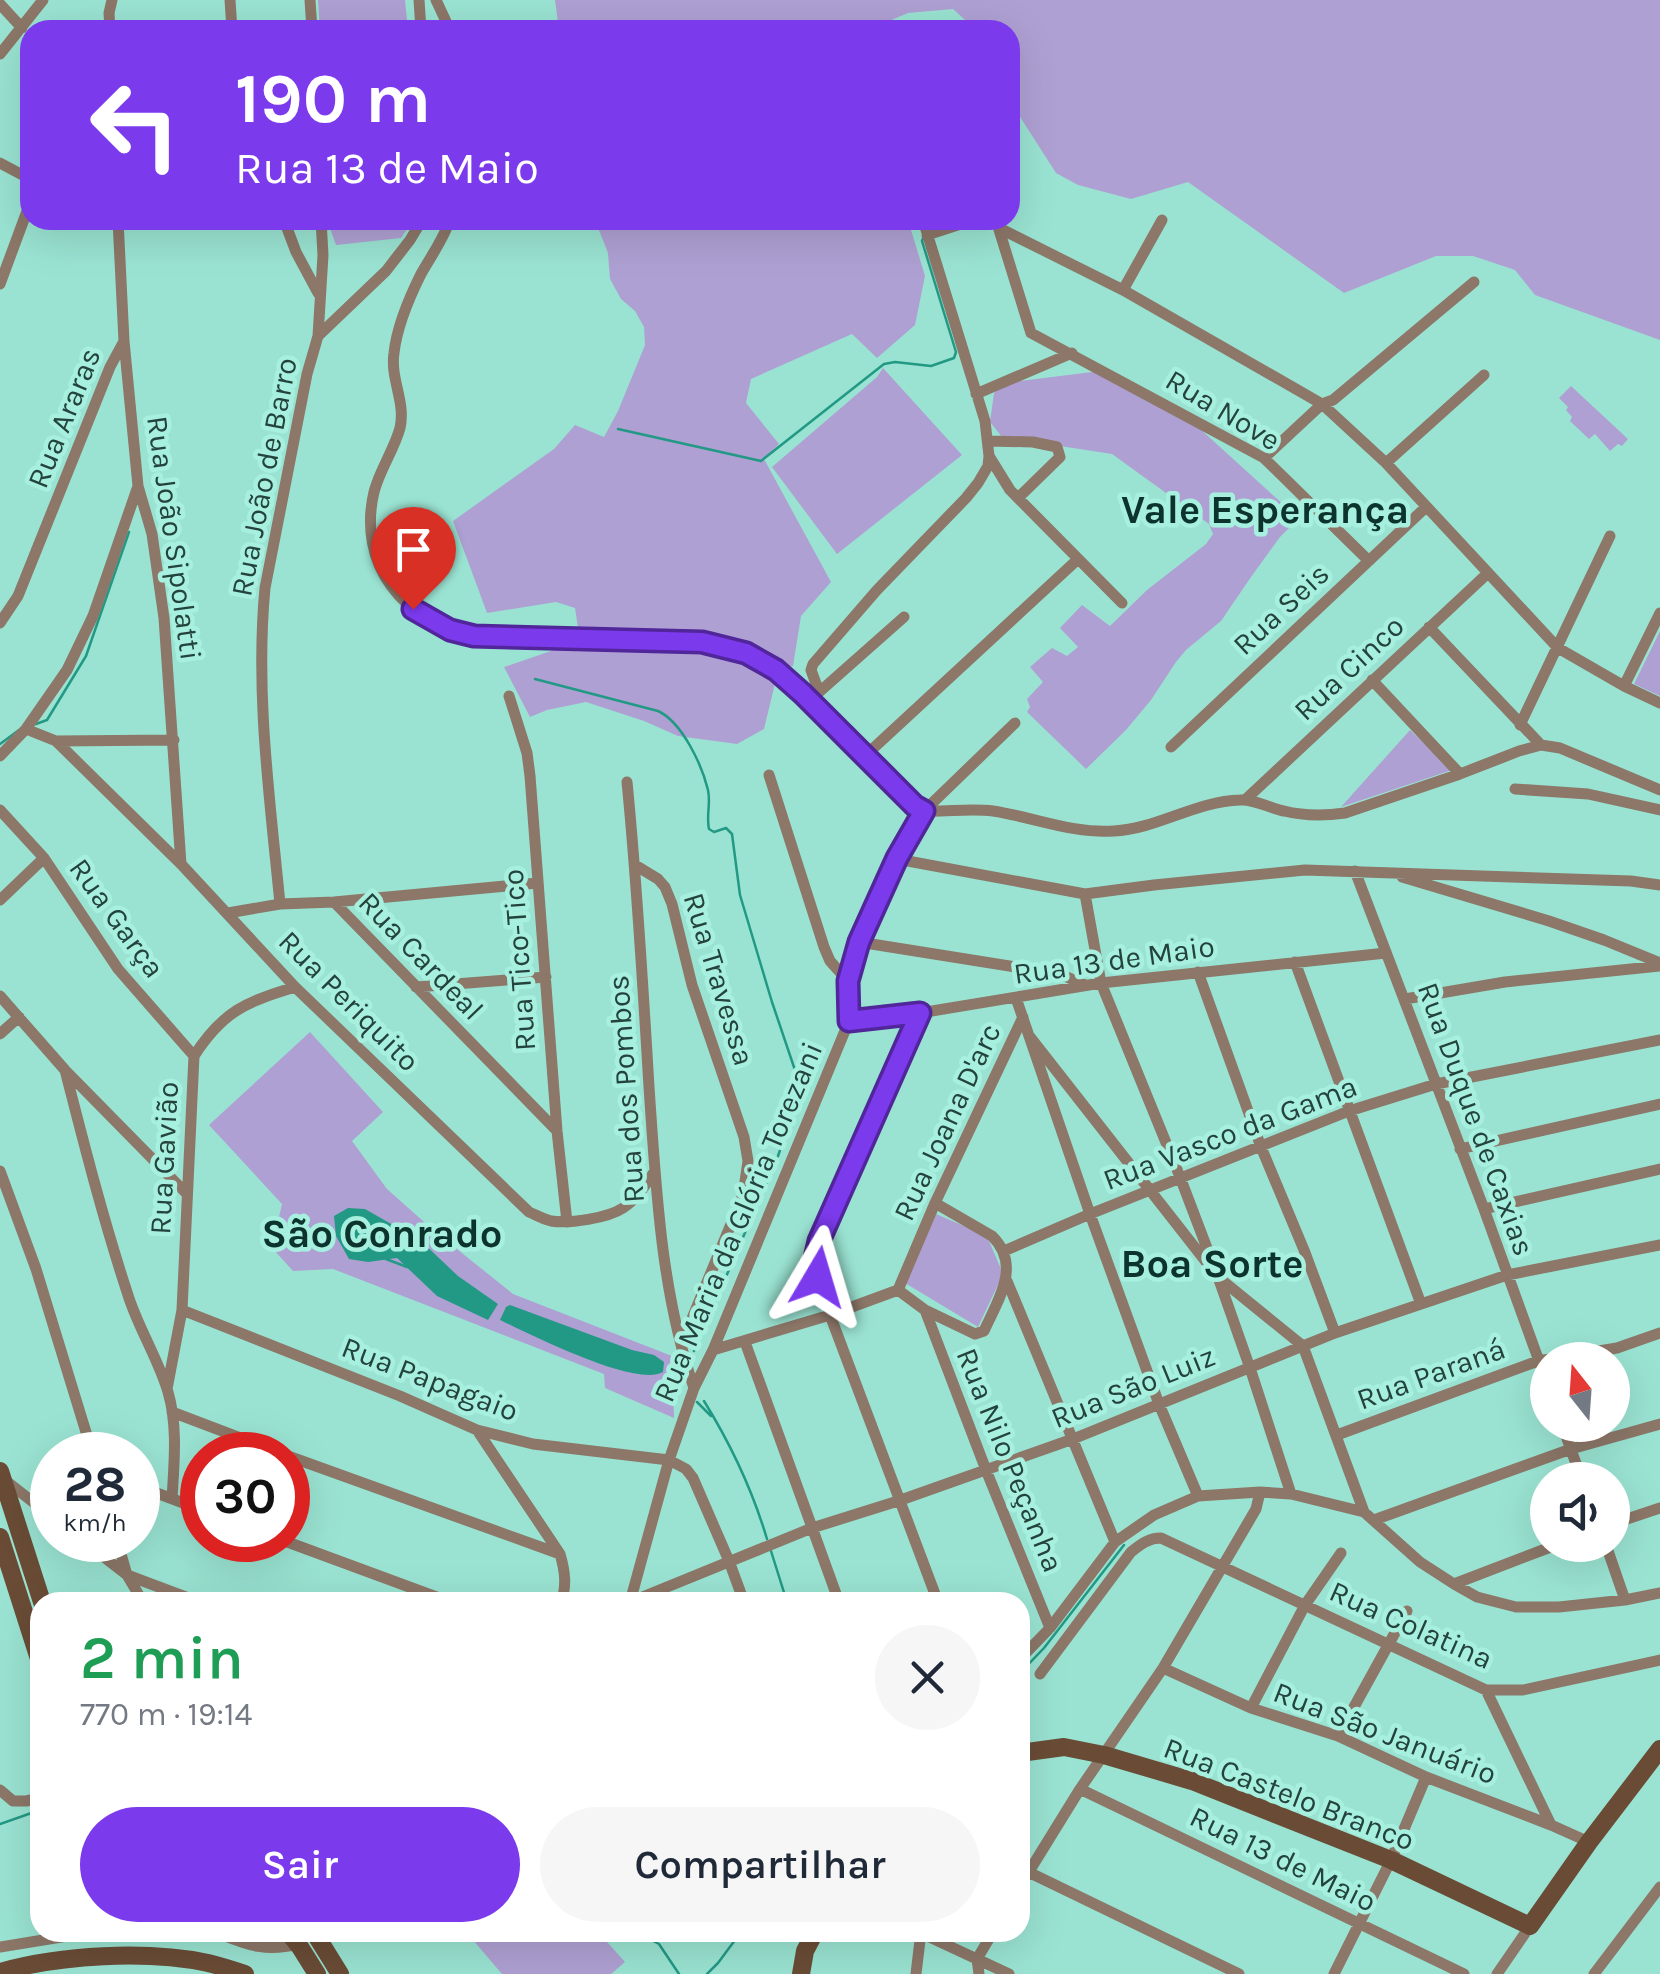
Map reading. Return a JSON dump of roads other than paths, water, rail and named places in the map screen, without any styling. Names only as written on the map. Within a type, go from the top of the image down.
[{"type":"street","points":[[106,20],[112,0]]},
{"type":"street","points":[[0,4],[20,26]]},
{"type":"street","points":[[109,14],[109,20]]},
{"type":"street","points":[[0,54],[20,30]]},
{"type":"street","points":[[1123,290],[1162,220]]},
{"type":"street","points":[[0,284],[20,230]]},
{"type":"street","name":"Rua João Sipolatti","points":[[118,230],[138,486],[152,534],[164,618],[181,864]]},
{"type":"street","points":[[288,230],[320,296]]},
{"type":"street","points":[[318,336],[322,230]]},
{"type":"street","name":"Rua João de Barro","points":[[280,904],[265,746],[262,623],[268,569],[307,374],[318,336],[386,271],[416,230]]},
{"type":"street","points":[[446,230],[404,312],[393,368],[402,416],[399,432],[380,470],[369,526],[382,572],[392,587],[413,609],[438,625],[474,636],[686,641],[719,644],[746,653],[815,697],[866,755],[924,811],[997,812],[1104,832],[1133,829],[1208,805],[1246,800],[1294,813],[1331,815],[1460,774],[1519,750],[1541,746],[1560,748],[1660,790]]},
{"type":"street","points":[[815,697],[813,664],[966,498],[984,474],[990,456],[976,394],[926,230]]},
{"type":"street","points":[[927,234],[940,230]]},
{"type":"street","name":"Rua Nove","points":[[1000,230],[1030,333],[1264,458],[1369,561]]},
{"type":"street","points":[[1009,230],[1322,404],[1386,463],[1558,648],[1660,703]]},
{"type":"street","points":[[1264,458],[1322,404],[1333,400],[1474,282]]},
{"type":"street","name":"Rua Araras","points":[[0,623],[18,596],[124,341]]},
{"type":"street","points":[[976,394],[1072,353]]},
{"type":"street","points":[[1386,463],[1484,375]]},
{"type":"street","points":[[989,441],[1057,447],[1060,457],[1018,498]]},
{"type":"street","points":[[990,456],[1018,498],[1122,603]]},
{"type":"street","points":[[1,753],[26,729],[67,670],[93,616],[138,486]]},
{"type":"street","name":"Rua Seis","points":[[1171,747],[1425,508]]},
{"type":"street","points":[[1520,725],[1610,536]]},
{"type":"street","points":[[866,755],[1077,560]]},
{"type":"street","name":"Rua Cinco","points":[[1246,800],[1488,573]]},
{"type":"street","points":[[1624,686],[1660,613]]},
{"type":"street","points":[[815,697],[904,616]]},
{"type":"street","points":[[1430,627],[1541,746]]},
{"type":"street","points":[[1372,680],[1460,774]]},
{"type":"street","name":"Rua Tico-Tico","points":[[509,696],[527,752],[566,1222]]},
{"type":"street","name":"Rua Maria da Glória Torezani","points":[[638,1592],[669,1460],[694,1388],[849,1021],[848,981],[859,942],[897,858],[924,811],[1015,722]]},
{"type":"street","name":"Rua Periquito","points":[[26,729],[56,741],[181,864],[295,987],[529,1212],[547,1220],[566,1222]]},
{"type":"street","points":[[56,741],[174,740]]},
{"type":"street","points":[[769,775],[824,947],[848,981]]},
{"type":"street","name":"Rua dos Pombos","points":[[626,782],[655,1171],[672,1309],[694,1388]]},
{"type":"street","points":[[1515,789],[1588,794],[1660,810]]},
{"type":"street","name":"Rua Garça","points":[[0,810],[44,858],[118,968],[194,1056]]},
{"type":"street","points":[[0,900],[44,858]]},
{"type":"street","points":[[897,858],[1085,894],[1305,870],[1660,884]]},
{"type":"street","name":"Rua Travessa","points":[[635,865],[658,879],[672,904],[692,986],[744,1137],[748,1161],[743,1196],[680,1347]]},
{"type":"street","name":"Rua Duque de Caxias","points":[[1355,871],[1531,1342]]},
{"type":"street","points":[[1389,872],[1549,920],[1660,965]]},
{"type":"street","points":[[228,914],[280,904],[538,883]]},
{"type":"street","points":[[1085,894],[1101,984],[1218,1277],[1291,1494]]},
{"type":"street","name":"Rua Cardeal","points":[[334,902],[557,1131]]},
{"type":"street","points":[[859,942],[1060,974],[1087,986]]},
{"type":"street","name":"Rua 13 de Maio","points":[[849,1021],[1101,984],[1386,954]]},
{"type":"street","points":[[1295,962],[1421,1304]]},
{"type":"street","points":[[1405,999],[1505,982],[1660,965]]},
{"type":"street","points":[[1198,972],[1334,1333]]},
{"type":"street","points":[[416,987],[546,977]]},
{"type":"street","name":"Rua Gavião","points":[[167,1389],[182,1310],[194,1056],[208,1034],[231,1012],[295,987]]},
{"type":"street","points":[[0,996],[65,1070],[186,1193]]},
{"type":"street","points":[[1016,998],[1159,1404],[1198,1496]]},
{"type":"street","points":[[920,1013],[819,1241],[815,1258],[830,1315],[934,1592]]},
{"type":"street","points":[[0,1034],[19,1016]]},
{"type":"street","name":"Rua Joana D'arc","points":[[898,1290],[1023,1017]]},
{"type":"street","points":[[1030,1037],[1218,1277],[1303,1346],[1369,1516],[1420,1562],[1477,1597],[1516,1607],[1558,1607],[1660,1593]]},
{"type":"street","name":"Rua Vasco da Gama","points":[[1004,1252],[1349,1111],[1436,1084],[1660,1040]]},
{"type":"street","points":[[65,1070],[128,1296],[167,1389],[174,1449],[172,1499]]},
{"type":"street","points":[[1460,1149],[1660,1104]]},
{"type":"street","points":[[1484,1209],[1660,1169]]},
{"type":"street","points":[[0,1171],[36,1270],[86,1432]]},
{"type":"street","points":[[566,1222],[622,1210],[637,1197],[655,1171]]},
{"type":"street","points":[[935,1203],[992,1236],[1004,1252],[1007,1280],[1115,1542]]},
{"type":"street","name":"Rua São Luiz","points":[[655,1592],[812,1528],[1073,1439],[1334,1333],[1507,1275],[1660,1245]]},
{"type":"street","points":[[713,1350],[898,1290],[925,1310],[980,1334],[1007,1280]]},
{"type":"street","name":"Rua Papagaio","points":[[182,1310],[477,1430],[533,1444],[669,1460]]},
{"type":"street","name":"Rua Nilo Peçanha","points":[[925,1310],[1050,1628]]},
{"type":"street","name":"Rua Paraná","points":[[1630,1343],[1660,1333]]},
{"type":"street","points":[[745,1342],[834,1592]]},
{"type":"street","name":"Rua Paraná","points":[[1336,1435],[1530,1364]]},
{"type":"street","points":[[172,1412],[225,1432]]},
{"type":"street","points":[[1030,1649],[1115,1542],[1154,1515],[1198,1496],[1291,1494],[1369,1516],[1660,1424]]},
{"type":"street","points":[[477,1430],[560,1554],[565,1572],[564,1592]]},
{"type":"street","points":[[1568,1442],[1576,1462]]},
{"type":"street","points":[[669,1460],[694,1478],[740,1592]]},
{"type":"street","points":[[310,1464],[560,1554]]},
{"type":"street","points":[[1,1474],[30,1498]]},
{"type":"street","points":[[1,1474],[39,1592]]},
{"type":"street","points":[[1030,1861],[1163,1668],[1256,1510],[1260,1492]]},
{"type":"street","points":[[160,1494],[180,1502]]},
{"type":"street","points":[[1630,1518],[1660,1508]]},
{"type":"street","points":[[0,1537],[30,1631]]},
{"type":"street","name":"Rua Colatina","points":[[1040,1674],[1131,1552],[1153,1538],[1168,1539],[1486,1690],[1523,1690],[1660,1660]]},
{"type":"street","points":[[310,1550],[423,1592]]},
{"type":"street","points":[[1251,1708],[1304,1606],[1341,1553]]},
{"type":"street","points":[[1454,1584],[1530,1555]]},
{"type":"street","points":[[110,1562],[127,1575],[172,1592]]},
{"type":"street","points":[[124,1562],[137,1592]]},
{"type":"street","points":[[1612,1562],[1624,1600]]},
{"type":"street","points":[[1338,1736],[1408,1611]]},
{"type":"street","name":"Rua São Januário","points":[[1163,1668],[1251,1708],[1338,1736],[1426,1778],[1589,1842]]},
{"type":"street","points":[[1486,1690],[1551,1824]]},
{"type":"street","name":"Rua Castelo Branco","points":[[1030,1752],[1064,1747],[1192,1781],[1391,1860],[1530,1926]]},
{"type":"street","points":[[1497,1974],[1589,1842],[1660,1750]]},
{"type":"street","points":[[1334,1974],[1391,1860],[1426,1778]]},
{"type":"street","name":"Rua 13 de Maio","points":[[1080,1789],[1464,1974]]},
{"type":"street","points":[[0,1790],[12,1801],[30,1801]]},
{"type":"street","points":[[1030,1873],[1239,1974]]},
{"type":"street","points":[[1594,1974],[1660,1887]]},
{"type":"street","points":[[0,1947],[31,1942]]},
{"type":"street","points":[[246,1942],[267,1949],[280,1949],[288,1942]]},
{"type":"street","points":[[296,1942],[317,1974]]},
{"type":"street","points":[[320,1942],[340,1974]]},
{"type":"street","points":[[801,1974],[810,1942]]},
{"type":"street","points":[[916,1974],[920,1942]]},
{"type":"street","points":[[940,1942],[1009,1974]]},
{"type":"street","points":[[979,1974],[977,1960],[987,1942]]},
{"type":"street","points":[[0,1972],[80,1958],[152,1958],[245,1974]]},
{"type":"waterway","points":[[618,429],[761,461],[884,364],[931,366],[954,358],[956,352],[922,241],[924,236]]},
{"type":"waterway","points":[[36,724],[47,720],[86,656],[129,532]]},
{"type":"waterway","points":[[535,679],[658,711],[683,734],[708,790],[709,829],[714,832],[726,828],[732,834],[740,895],[799,1082],[799,1095],[778,1156],[694,1351]]},
{"type":"waterway","points":[[0,744],[19,730]]},
{"type":"waterway","points":[[386,1259],[407,1267]]},
{"type":"waterway","points":[[704,1401],[740,1468],[767,1539]]},
{"type":"waterway","points":[[697,1402],[711,1416]]},
{"type":"waterway","points":[[1030,1663],[1124,1545]]},
{"type":"waterway","points":[[771,1551],[784,1592]]},
{"type":"waterway","points":[[0,1824],[30,1814]]},
{"type":"waterway","points":[[655,1942],[679,1974]]},
{"type":"waterway","points":[[707,1974],[734,1942]]},
{"type":"district","name":"Vale Esperança","points":[[1265,509]]},
{"type":"district","name":"São Conrado","points":[[382,1233]]},
{"type":"district","name":"Boa Sorte","points":[[1212,1263]]}]
